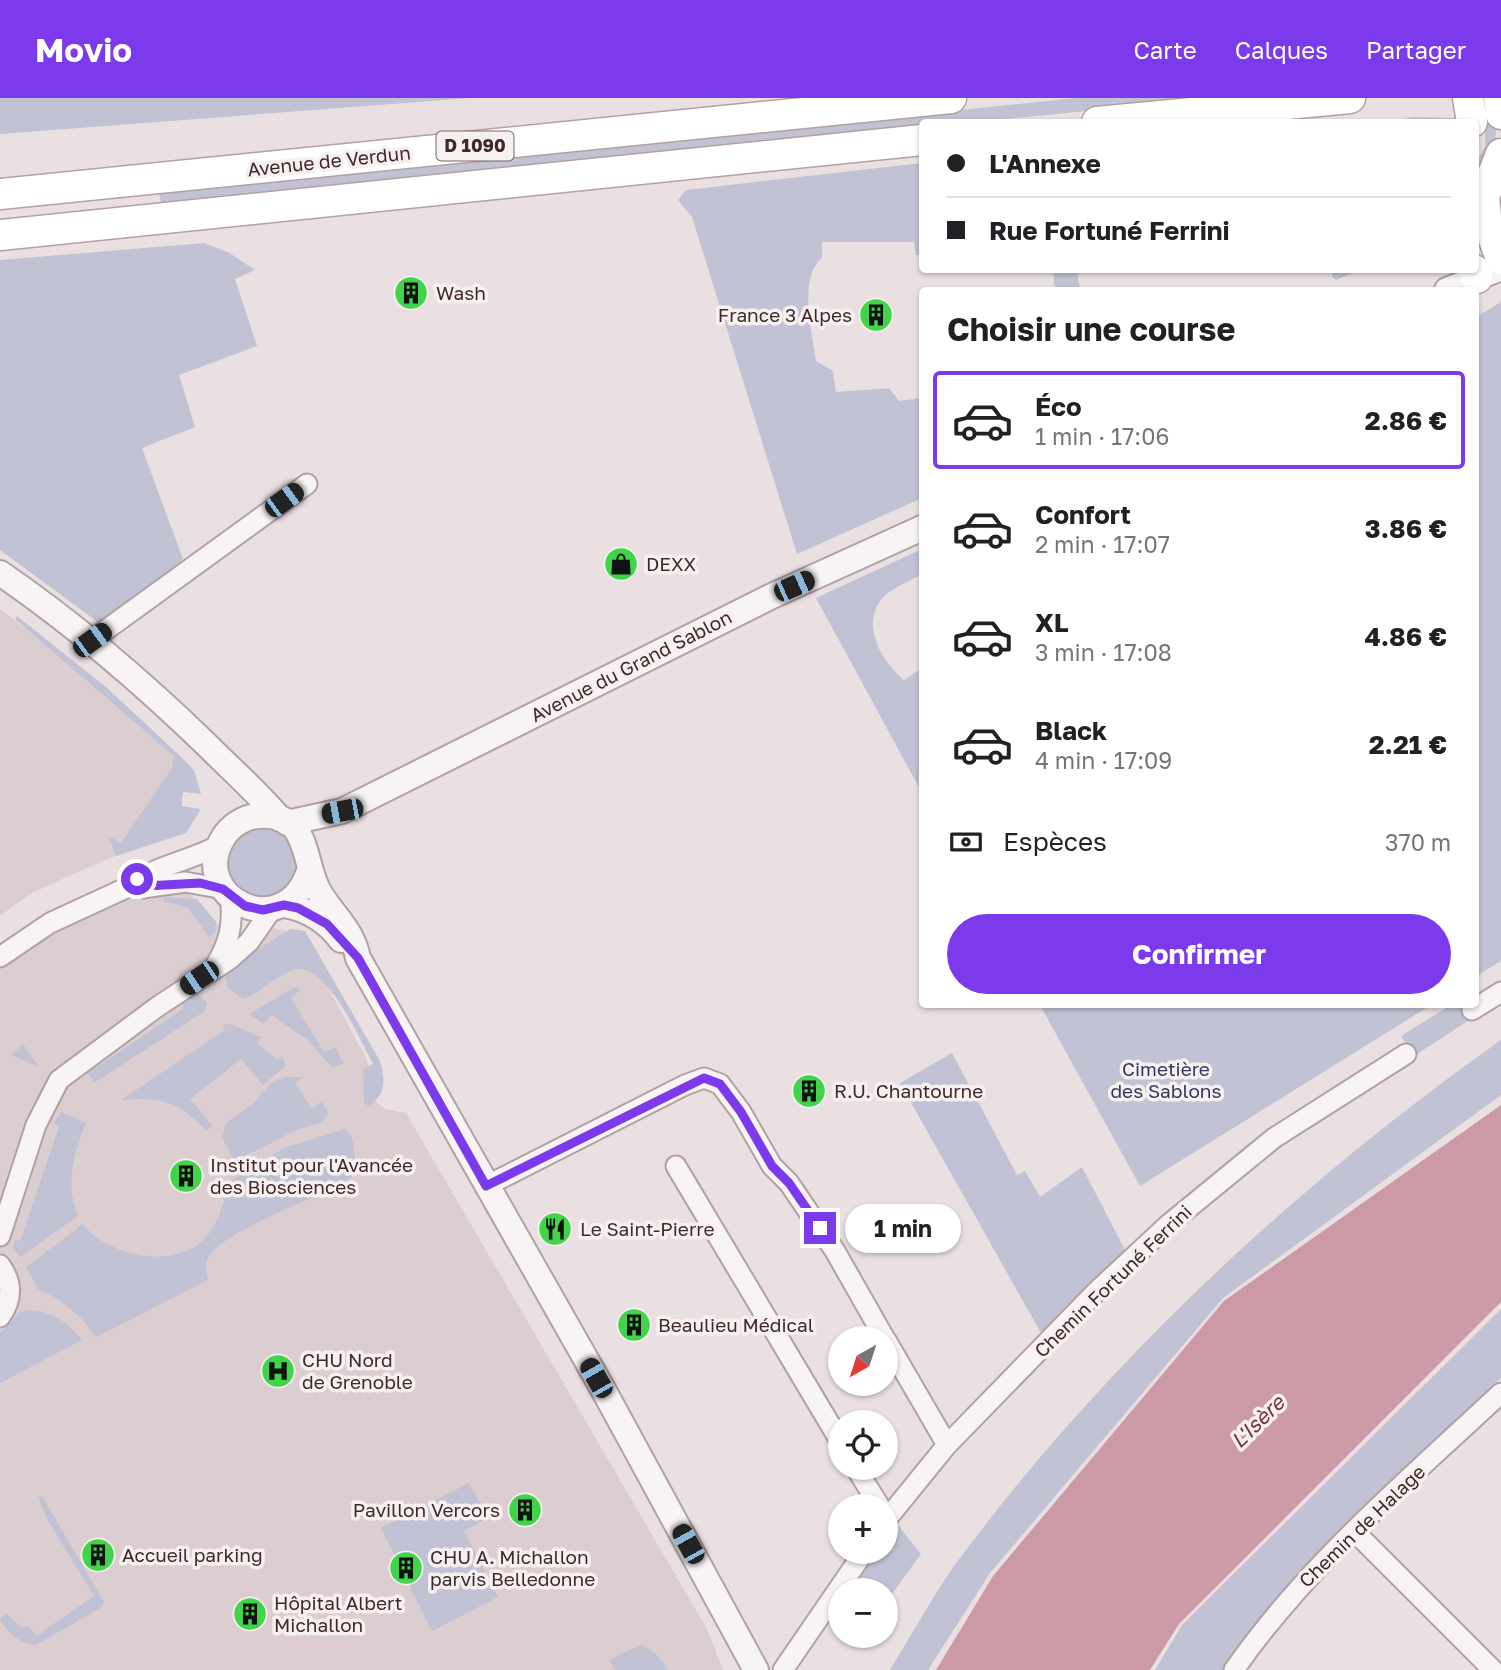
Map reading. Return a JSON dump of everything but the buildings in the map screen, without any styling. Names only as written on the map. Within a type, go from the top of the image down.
[{"type":"main road","name":"Avenue de Verdun","points":[[0,192],[951,98]]},
{"type":"main road","points":[[1129,119],[1350,98]]},
{"type":"main road","points":[[1468,98],[1472,119]]},
{"type":"main road","points":[[1499,98],[1501,114]]},
{"type":"main road","name":"Avenue de Verdun","points":[[0,235],[919,140]]},
{"type":"main road","points":[[1501,154],[1484,197],[1486,217],[1501,259]]},
{"type":"street","points":[[1453,287],[1484,272]]},
{"type":"street","points":[[92,640],[307,484]]},
{"type":"street","name":"Avenue du Grand Sablon","points":[[284,821],[342,811],[748,607],[919,529]]},
{"type":"street","points":[[0,573],[92,640],[254,788],[284,821],[300,834],[321,896],[345,925],[355,944],[358,958]]},
{"type":"street","points":[[223,761],[244,800],[243,820]]},
{"type":"street","name":"Avenue du Grand Sablon","points":[[309,862],[322,833],[342,811]]},
{"type":"street","points":[[214,967],[227,944],[232,922],[227,893],[215,863],[219,845],[225,834],[243,820],[256,816],[284,821]]},
{"type":"street","points":[[0,957],[50,923],[128,887],[137,879],[197,857],[219,845]]},
{"type":"street","points":[[0,1236],[36,1125],[59,1080],[243,948],[278,907],[304,884],[309,862]]},
{"type":"street","points":[[128,887],[141,888],[185,882],[227,893],[245,906],[298,908],[327,924],[358,958],[600,1385],[756,1670]]},
{"type":"street","points":[[1479,1006],[1501,992]]},
{"type":"street","name":"Chemin Fortuné Ferrini","points":[[898,1500],[947,1445],[1097,1291],[1197,1199],[1274,1138],[1406,1054]]},
{"type":"street","points":[[486,1186],[685,1085],[704,1078],[720,1084],[741,1112],[772,1166],[789,1183],[835,1251],[878,1326]]},
{"type":"street","points":[[676,1166],[828,1421]]},
{"type":"street","points":[[0,1265],[8,1278],[11,1292],[7,1307],[0,1317]]},
{"type":"street","points":[[898,1361],[947,1445]]},
{"type":"street","name":"Chemin de Halage","points":[[1234,1670],[1292,1594],[1354,1531],[1501,1393]]},
{"type":"street","points":[[1354,1531],[1493,1670]]},
{"type":"street","points":[[783,1670],[856,1564]]},
{"type":"shaded area","points":[[0,609],[63,657],[166,747],[174,756],[183,792],[181,833],[110,858],[67,877],[30,894],[0,916]]},
{"type":"shaded area","name":"CHU Nord de Grenoble","points":[[184,890],[200,903],[222,929],[238,935],[265,926],[299,934],[367,1060],[370,1075],[366,1093],[385,1109],[406,1113],[707,1629],[723,1670],[0,1670],[0,966],[65,924],[151,891]]},
{"type":"green space","points":[[0,98],[471,98],[0,134]]},
{"type":"green space","points":[[1076,98],[1220,98],[1005,119],[919,119],[919,128],[161,203],[159,193]]},
{"type":"green space","points":[[1485,113],[1495,113],[1492,248],[1482,252],[1479,246],[1479,157],[1485,146]]},
{"type":"green space","points":[[1411,117],[1458,119],[1405,119]]},
{"type":"green space","points":[[919,163],[919,255],[916,255],[914,242],[822,242],[822,258],[810,278],[808,306],[816,361],[833,371],[836,392],[889,388],[899,401],[919,398],[919,499],[797,554],[692,217],[678,200],[686,190]]},
{"type":"green space","points":[[204,243],[228,252],[255,270],[235,279],[257,346],[179,375],[195,427],[142,448],[183,559],[102,625],[0,550],[0,260]]},
{"type":"green space","points":[[1053,273],[1077,273],[1080,287],[1055,287]]},
{"type":"green space","points":[[1333,273],[1352,273],[1336,280],[1332,277]]},
{"type":"green space","points":[[1501,302],[1501,961],[1479,975],[1479,316]]},
{"type":"green space","points":[[919,550],[919,576],[883,597],[875,611],[873,622],[877,644],[896,673],[904,680],[919,670],[919,787],[816,598]]},
{"type":"green space","points":[[17,616],[106,687],[194,770],[201,794],[183,792],[181,806],[201,809],[186,833],[116,856],[108,836],[121,843],[172,768],[174,756],[15,619]]},
{"type":"green space","points":[[262,828],[281,834],[291,844],[297,863],[291,882],[281,892],[262,898],[243,892],[233,882],[227,863],[233,844],[243,834]]},
{"type":"green space","points":[[164,897],[197,899],[216,922],[215,933],[209,937],[188,908],[164,901]]},
{"type":"green space","points":[[291,929],[305,931],[380,1061],[383,1086],[379,1097],[368,1106],[364,1103],[363,1069],[373,1064],[334,994],[323,982],[312,973],[301,969],[280,976],[243,999],[227,987],[225,973],[238,961]]},
{"type":"green space","points":[[295,987],[300,990],[291,998],[324,1052],[336,1047],[343,1064],[331,1067],[308,1040],[271,1015],[264,1024],[249,1014]]},
{"type":"green space","points":[[196,992],[207,1003],[205,1011],[94,1083],[88,1073],[184,1008],[182,1001]]},
{"type":"green space","name":"Cimetière des Sablons","points":[[1042,1008],[1426,1008],[1140,1186]]},
{"type":"green space","points":[[1446,1008],[1464,1008],[1471,1019],[1414,1056],[1401,1036]]},
{"type":"green space","points":[[231,1024],[262,1038],[257,1043],[277,1060],[282,1056],[286,1066],[263,1085],[241,1059],[190,1099],[212,1125],[207,1131],[187,1113],[168,1103],[148,1099],[121,1100],[225,1030],[222,1025]]},
{"type":"green space","points":[[1501,1040],[1501,1095],[1223,1298],[990,1573],[928,1670],[890,1670],[954,1566],[1012,1491],[1139,1349],[1207,1281],[1278,1216],[1350,1155]]},
{"type":"green space","points":[[23,1044],[39,1067],[11,1055]]},
{"type":"green space","points":[[952,1053],[1017,1175],[1025,1171],[1040,1197],[1082,1167],[1125,1250],[1041,1333],[900,1083]]},
{"type":"green space","points":[[284,1077],[304,1077],[295,1083],[312,1108],[322,1102],[328,1113],[322,1123],[298,1130],[255,1151],[233,1158],[222,1138],[226,1123],[253,1104],[270,1084]]},
{"type":"green space","points":[[61,1112],[86,1123],[77,1147],[71,1180],[78,1216],[20,1257],[13,1248],[15,1240],[20,1241],[59,1127],[54,1123]]},
{"type":"green space","points":[[345,1129],[352,1138],[355,1163],[354,1174],[344,1183],[272,1215],[235,1235],[208,1257],[208,1280],[96,1337],[80,1317],[58,1299],[38,1289],[26,1267],[83,1224],[93,1235],[123,1251],[157,1257],[189,1250],[202,1241],[212,1229],[220,1214],[229,1182],[284,1148]]},
{"type":"green space","points":[[1501,1309],[1501,1378],[1351,1518],[1276,1601],[1224,1670],[1155,1670],[1182,1625]]},
{"type":"green space","points":[[29,1310],[59,1319],[82,1340],[0,1383],[0,1333],[20,1312]]},
{"type":"green space","points":[[469,1483],[488,1518],[464,1531],[498,1597],[432,1631],[381,1528]]},
{"type":"green space","points":[[42,1496],[104,1602],[102,1607],[36,1645],[25,1643],[14,1636],[5,1628],[0,1618],[6,1614],[21,1627],[29,1626],[36,1636],[94,1596],[47,1519],[38,1497]]},
{"type":"green space","points":[[898,1525],[921,1554],[898,1586],[898,1578],[860,1578],[870,1564],[898,1564]]},
{"type":"green space","points":[[642,1644],[657,1655],[668,1670],[615,1670],[609,1660]]},
{"type":"water","name":"L'Isère","points":[[1501,1105],[1501,1302],[1179,1624],[1150,1670],[936,1670],[993,1576],[1224,1301]]},
{"type":"place","name":"Wash","points":[[411,293]]},
{"type":"place","name":"France 3 Alpes","points":[[876,315]]},
{"type":"place","name":"DEXX","points":[[621,564]]},
{"type":"place","name":"R.U. Chantourne","points":[[809,1091]]},
{"type":"place","name":"Institut pour l'Avancée des Biosciences","points":[[186,1176]]},
{"type":"place","name":"Le Saint-Pierre","points":[[555,1229]]},
{"type":"place","name":"Beaulieu Médical","points":[[634,1325]]},
{"type":"place","name":"CHU Nord de Grenoble","points":[[278,1371]]},
{"type":"place","name":"Pavillon Vercors","points":[[525,1510]]},
{"type":"place","name":"Accueil parking","points":[[98,1555]]},
{"type":"place","name":"CHU A. Michallon parvis Belledonne","points":[[406,1568]]},
{"type":"place","name":"Hôpital Albert Michallon","points":[[250,1614]]},
{"type":"route","points":[[137,879],[128,887],[200,883],[223,889],[237,902],[254,909],[272,909],[284,905],[298,908],[327,924],[347,950],[358,958],[486,1186],[685,1085],[704,1078],[720,1084],[741,1112],[772,1166],[789,1183],[820,1228]]}]
